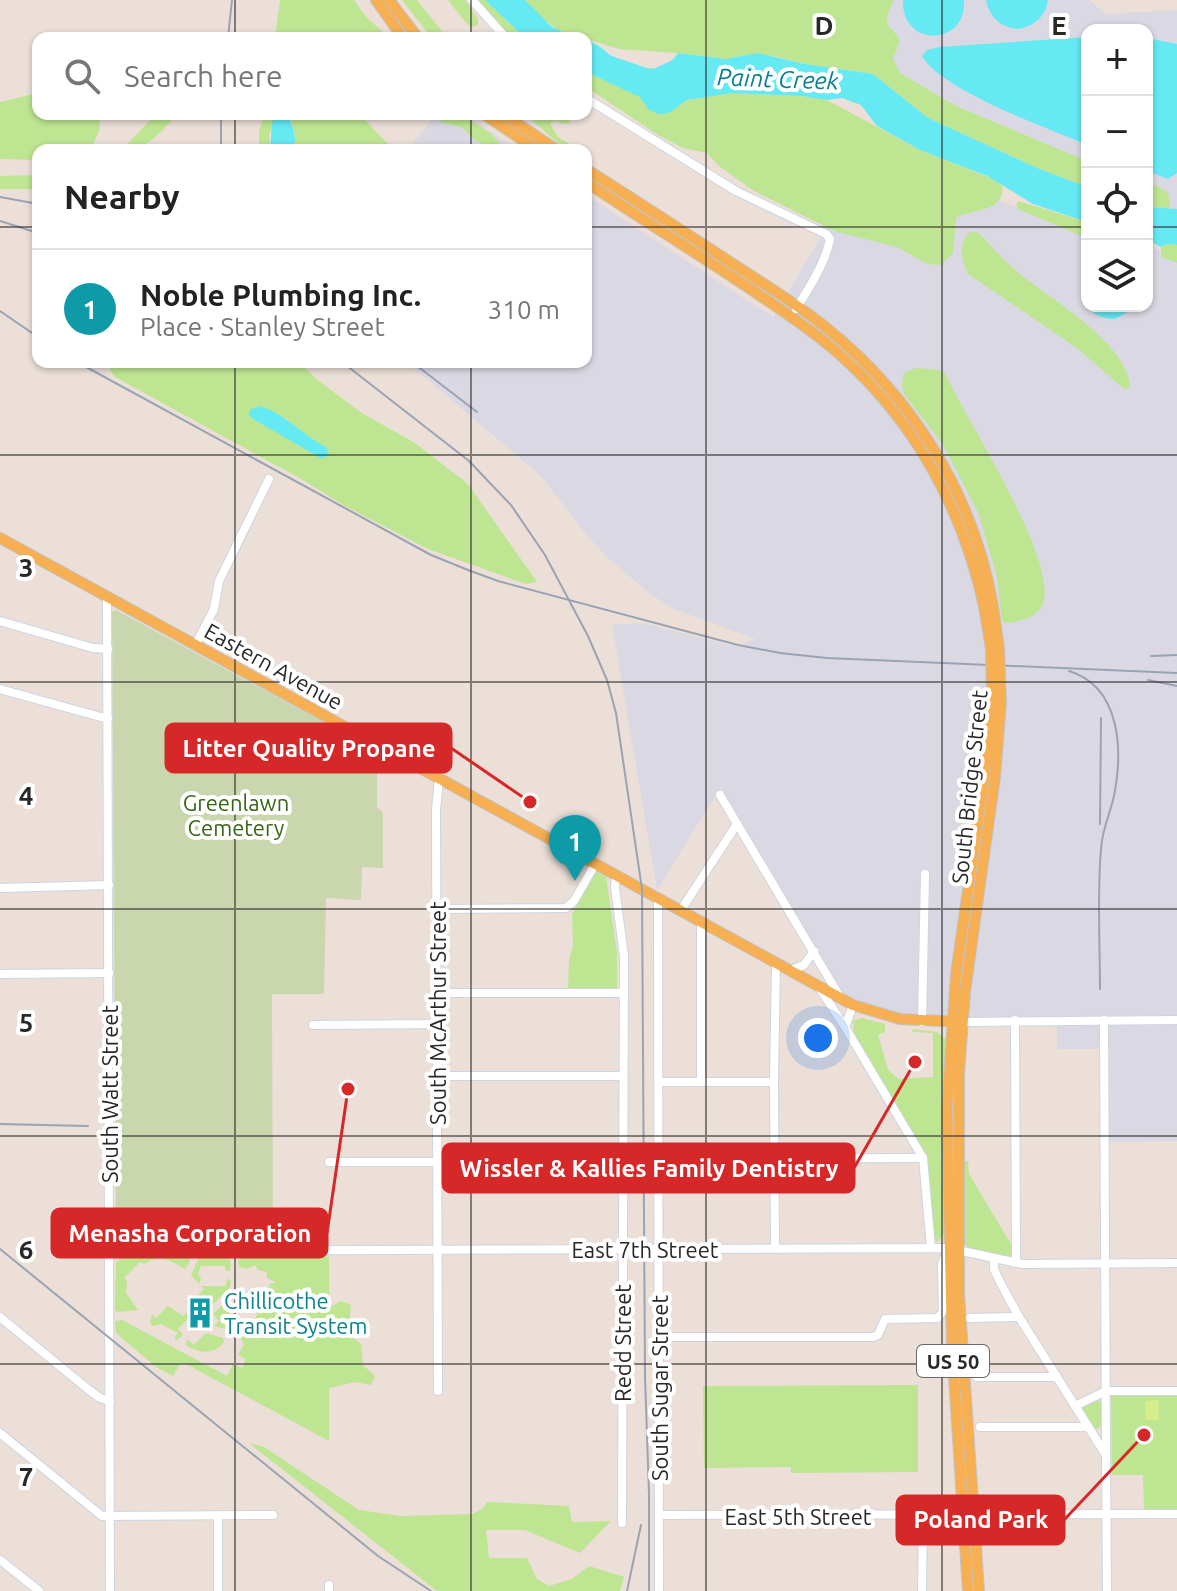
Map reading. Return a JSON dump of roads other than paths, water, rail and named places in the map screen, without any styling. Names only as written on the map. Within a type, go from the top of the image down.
[{"type":"main road","points":[[376,0],[399,32]]},
{"type":"main road","points":[[389,0],[413,32]]},
{"type":"main road","points":[[493,120],[528,144]]},
{"type":"main road","points":[[512,120],[548,144]]},
{"type":"main road","name":"South Bridge Street","points":[[592,173],[798,306],[849,346],[896,396],[927,438],[951,479],[976,538],[989,606],[996,702],[960,935],[957,1022],[947,1108],[968,1516],[968,1591]]},
{"type":"main road","name":"South Bridge Street","points":[[592,186],[791,316],[858,371],[885,400],[913,438],[942,486],[989,606]]},
{"type":"main road","name":"Eastern Avenue","points":[[0,538],[853,1005],[900,1019],[957,1022]]},
{"type":"main road","name":"South Bridge Street","points":[[968,1516],[979,1591]]},
{"type":"street","points":[[472,0],[501,32]]},
{"type":"street","points":[[592,102],[736,191],[826,234],[830,239],[828,247],[791,316]]},
{"type":"street","points":[[195,646],[214,609],[219,581],[269,479]]},
{"type":"street","name":"South Watt Street","points":[[107,598],[110,1591]]},
{"type":"street","points":[[0,621],[93,648],[108,649]]},
{"type":"street","points":[[0,689],[108,719]]},
{"type":"street","name":"South McArthur Street","points":[[438,1391],[436,799],[439,779]]},
{"type":"street","points":[[720,795],[842,999]]},
{"type":"street","points":[[681,910],[737,824]]},
{"type":"street","points":[[437,909],[566,908],[574,901],[595,864]]},
{"type":"street","points":[[922,1022],[925,874]]},
{"type":"street","name":"Redd Street","points":[[616,876],[624,956],[622,1523]]},
{"type":"street","points":[[0,888],[109,885]]},
{"type":"street","name":"South Sugar Street","points":[[658,898],[659,1591]]},
{"type":"street","points":[[701,922],[701,1082]]},
{"type":"street","points":[[791,970],[804,965],[814,951]]},
{"type":"street","points":[[775,1248],[776,962]]},
{"type":"street","points":[[0,974],[109,973]]},
{"type":"street","points":[[817,985],[923,1158],[931,1248]]},
{"type":"street","points":[[437,993],[624,993]]},
{"type":"street","points":[[845,1027],[853,1005]]},
{"type":"street","points":[[1015,1020],[1016,1263]]},
{"type":"street","points":[[1104,1020],[1107,1591]]},
{"type":"street","points":[[957,1022],[1177,1020]]},
{"type":"street","points":[[313,1025],[437,1024]]},
{"type":"street","points":[[437,1076],[623,1076]]},
{"type":"street","points":[[660,1082],[774,1082]]},
{"type":"street","points":[[659,1159],[923,1158]]},
{"type":"street","points":[[329,1162],[437,1162]]},
{"type":"street","points":[[660,1337],[873,1337],[878,1335],[885,1319],[938,1318],[943,1311],[942,1264],[954,1248]]},
{"type":"street","name":"East 7th Street","points":[[110,1251],[954,1248],[1016,1263],[1177,1263]]},
{"type":"street","points":[[994,1259],[994,1269],[1019,1317],[1106,1455]]},
{"type":"street","points":[[0,1317],[89,1390],[110,1401]]},
{"type":"street","points":[[970,1318],[1019,1317]]},
{"type":"street","points":[[977,1377],[1057,1377]]},
{"type":"street","points":[[1075,1406],[1106,1391],[1177,1391]]},
{"type":"street","points":[[980,1427],[1088,1427]]},
{"type":"street","points":[[0,1433],[102,1516],[273,1515]]},
{"type":"street","name":"East 5th Street","points":[[659,1515],[1177,1514]]},
{"type":"street","points":[[218,1516],[218,1591]]},
{"type":"street","points":[[922,1591],[923,1516]]},
{"type":"street","points":[[0,1560],[39,1591]]},
{"type":"water","points":[[485,0],[525,0],[552,27],[563,32],[519,32]]},
{"type":"water","points":[[903,0],[964,0],[962,15],[955,27],[934,36],[912,27],[905,16]]},
{"type":"water","points":[[986,0],[1048,0],[1038,20],[1018,29],[997,20]]},
{"type":"water","points":[[1081,37],[1081,143],[1023,119],[951,82],[922,56],[927,50]]},
{"type":"water","points":[[1153,39],[1177,44],[1177,173],[1168,179],[1153,173]]},
{"type":"water","points":[[592,43],[626,69],[635,72],[658,67],[678,53],[725,59],[758,53],[873,74],[928,118],[1081,185],[1081,220],[1033,204],[987,176],[920,150],[877,126],[861,105],[842,98],[827,100],[732,93],[687,100],[669,113],[658,114],[648,109],[640,97],[592,75]]},
{"type":"water","points":[[290,121],[296,140],[294,144],[270,144],[272,122]]},
{"type":"water","points":[[1153,207],[1177,209],[1177,245],[1161,247],[1153,242]]},
{"type":"water","points":[[1093,312],[1128,312],[1115,319],[1105,318]]},
{"type":"water","points":[[259,406],[285,419],[326,447],[329,454],[322,459],[253,419],[249,415],[250,410]]},
{"type":"waterway","name":"Paint Creek","points":[[592,55],[647,74],[658,74]]},
{"type":"railway","points":[[229,32],[232,0]]},
{"type":"railway","points":[[221,120],[221,144]]},
{"type":"railway","points":[[0,197],[32,203]]},
{"type":"railway","points":[[0,221],[32,231]]},
{"type":"railway","points":[[0,311],[32,333]]},
{"type":"railway","points":[[88,368],[431,555],[498,581],[738,645],[780,653],[827,658],[1177,673]]},
{"type":"railway","points":[[350,368],[469,461],[511,505],[545,555],[588,636],[607,680],[616,713],[642,889],[649,1591]]},
{"type":"railway","points":[[420,368],[477,412]]},
{"type":"railway","points":[[1151,656],[1177,655]]},
{"type":"railway","points":[[1069,671],[1086,679],[1099,691],[1108,705],[1117,740],[1117,778],[1101,849],[1100,989]]},
{"type":"railway","points":[[1148,680],[1177,686]]},
{"type":"railway","points":[[1100,824],[1101,718]]},
{"type":"railway","points":[[0,1124],[88,1126]]},
{"type":"railway","points":[[0,1249],[378,1556],[431,1591]]},
{"type":"railway","points":[[627,1591],[641,1525]]},
{"type":"place","name":"Litter Quality Propane","points":[[530,802]]},
{"type":"place","name":"Noble Plumbing Inc.","points":[[575,881]]},
{"type":"place","name":"Wissler & Kallies Family Dentistry","points":[[915,1062]]},
{"type":"place","name":"Menasha Corporation","points":[[348,1089]]},
{"type":"place","name":"Chillicothe Transit System","points":[[200,1313]]},
{"type":"place","name":"Poland Park","points":[[1144,1435]]},
{"type":"park label","name":"Greenlawn Cemetery","points":[[236,814]]}]
